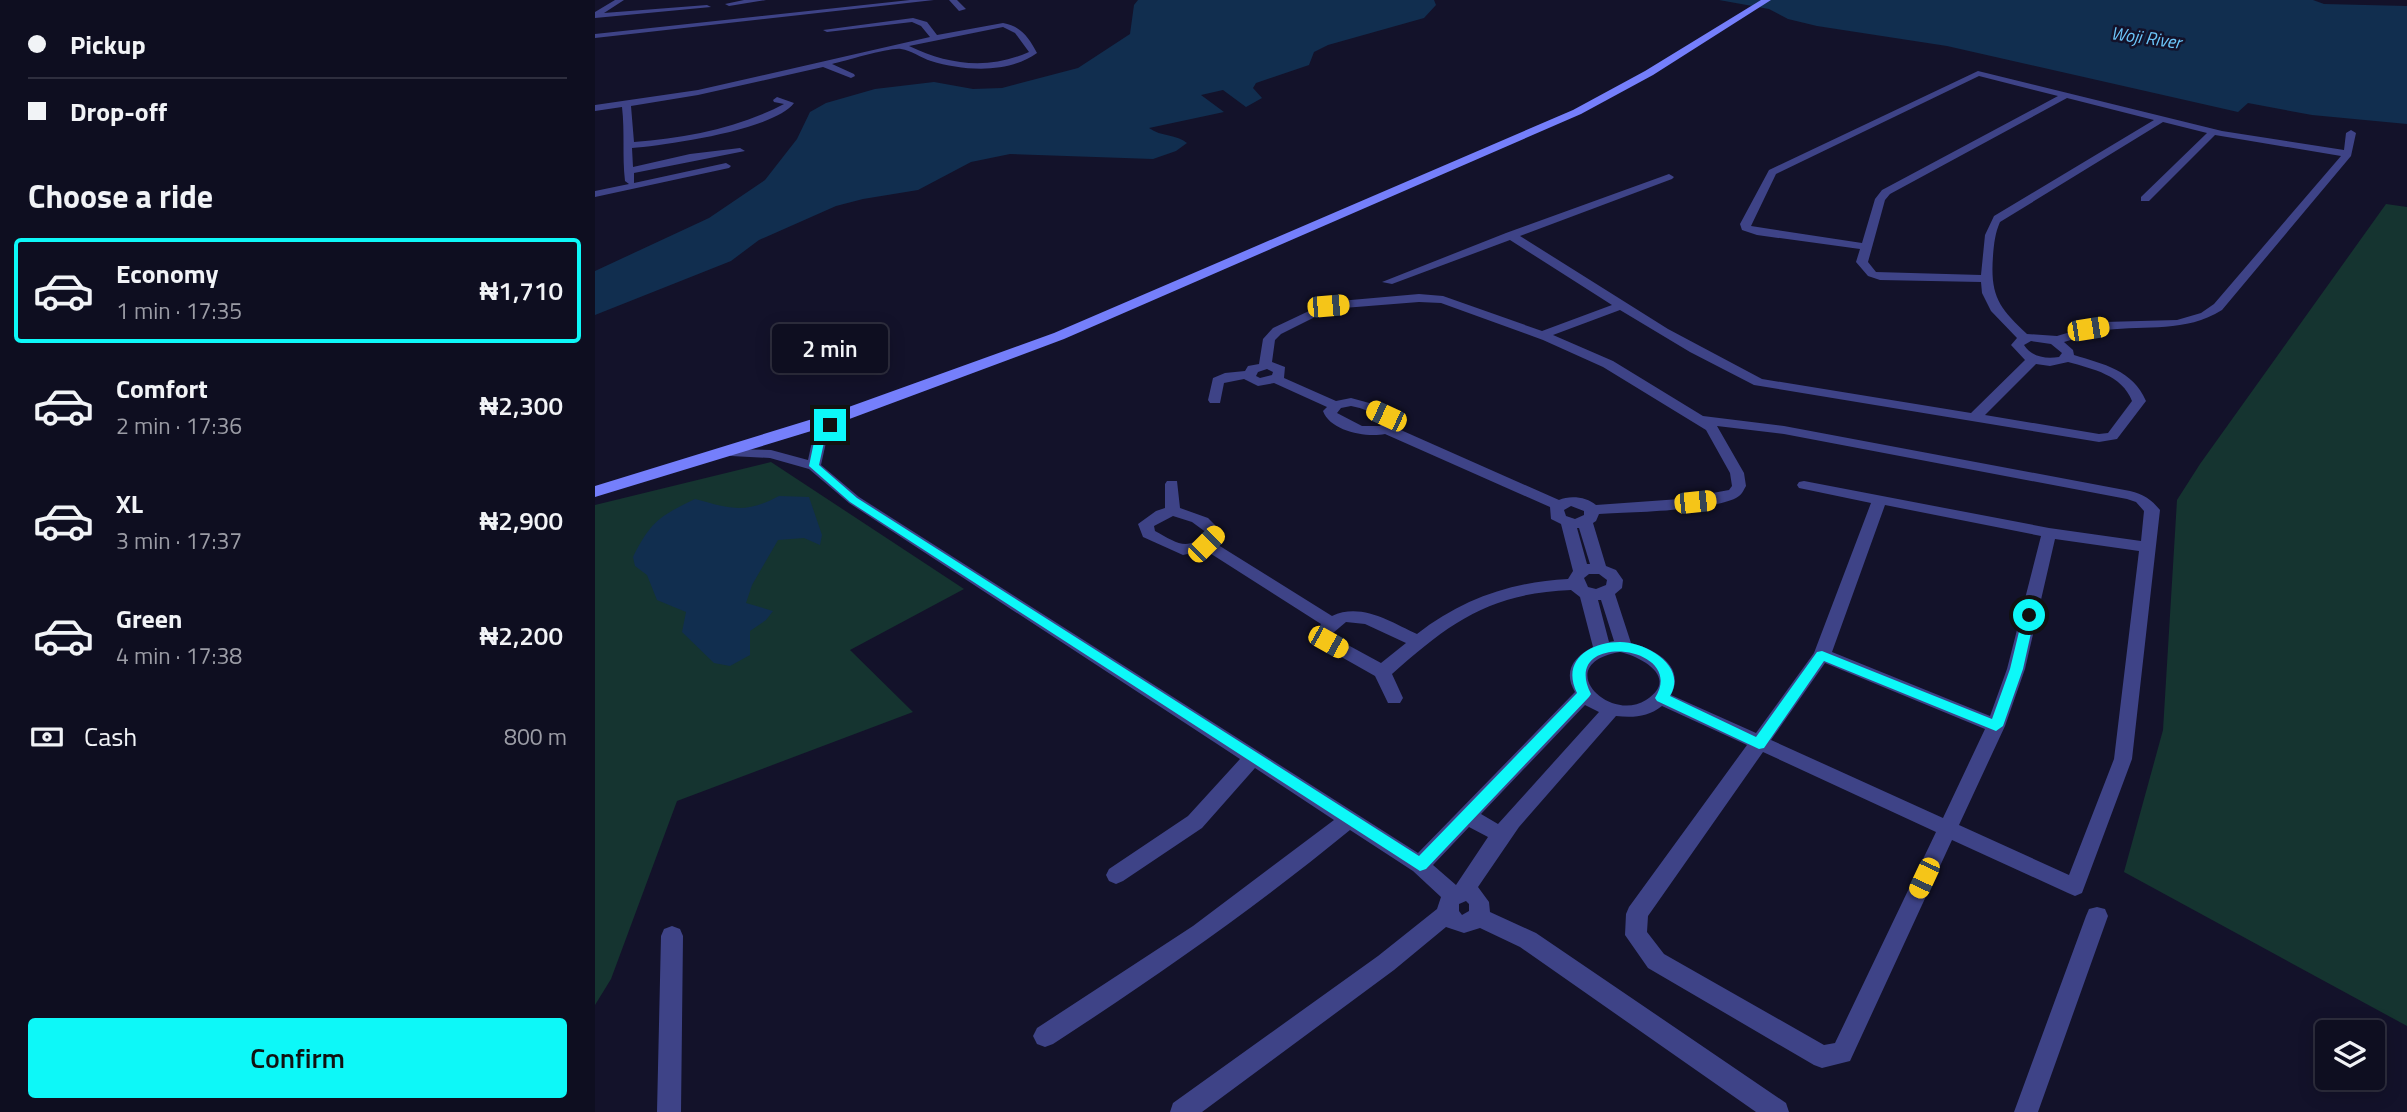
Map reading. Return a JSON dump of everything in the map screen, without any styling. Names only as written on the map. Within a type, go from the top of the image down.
[{"type":"main road","points":[[595,479],[717,444],[889,388],[1047,330],[1555,113],[1655,63],[1747,8],[1767,0]]},
{"type":"main road","points":[[595,492],[838,417],[1059,336],[1527,134],[1625,87],[1747,8]]},
{"type":"street","points":[[595,15],[620,0]]},
{"type":"street","points":[[729,4],[762,0]]},
{"type":"street","points":[[595,36],[776,13],[930,0]]},
{"type":"street","points":[[953,0],[962,9]]},
{"type":"street","points":[[595,15],[707,7]]},
{"type":"street","points":[[827,30],[913,20],[924,24],[936,39]]},
{"type":"street","points":[[595,108],[626,104],[824,64],[902,46],[1008,25],[1018,31],[1033,53],[980,68],[914,52],[902,46]]},
{"type":"street","points":[[824,64],[851,76]]},
{"type":"street","points":[[1866,247],[1757,232],[1746,228],[1745,224],[1772,172],[1974,75],[1984,73],[2213,132],[2348,154]]},
{"type":"street","points":[[1984,279],[1872,274],[1862,262],[1880,199],[1886,192],[2066,94]]},
{"type":"street","points":[[595,95],[606,107]]},
{"type":"street","points":[[628,145],[656,143],[751,123],[790,103],[777,100]]},
{"type":"street","points":[[626,104],[626,150],[630,186]]},
{"type":"street","points":[[2025,339],[1998,313],[1987,297],[1984,279],[1991,226],[1998,218],[2162,119]]},
{"type":"street","points":[[2145,199],[2213,132]]},
{"type":"street","points":[[2055,341],[2088,329],[2107,326],[2160,326],[2204,318],[2218,307],[2348,154],[2351,133]]},
{"type":"street","points":[[630,171],[690,156],[740,151]]},
{"type":"street","points":[[595,194],[726,166]]},
{"type":"street","points":[[1388,282],[1669,177]]},
{"type":"street","points":[[1510,235],[1622,305],[1731,369],[1759,382],[2099,438],[2112,436],[2139,401],[2137,393],[2118,375],[2067,357],[2057,362],[2034,359],[2018,349],[2019,342],[2037,337],[2055,341],[2067,349],[2067,357]]},
{"type":"street","points":[[1265,365],[1269,339],[1277,331],[1328,306],[1419,298],[1443,300],[1543,335],[1608,364],[1711,427],[1737,474],[1739,486],[1735,493],[1710,501],[1589,516],[1568,523]]},
{"type":"street","points":[[1543,335],[1622,305]]},
{"type":"street","points":[[1974,418],[2034,359]]},
{"type":"street","points":[[1248,375],[1253,369],[1265,365],[1280,370],[1276,379]]},
{"type":"street","points":[[1215,400],[1218,381],[1225,377],[1248,375],[1258,382],[1276,379],[1334,405],[1350,402],[1367,407],[1390,420],[1386,429]]},
{"type":"street","points":[[1334,405],[1330,411],[1331,415],[1360,431],[1369,433],[1386,429],[1558,505],[1574,501],[1586,504],[1599,569]]},
{"type":"street","points":[[814,466],[820,437],[838,417]]},
{"type":"street","points":[[1661,698],[2075,887],[2123,759],[2152,510],[2141,499],[1784,430],[1701,420]]},
{"type":"street","points":[[731,452],[771,454],[814,466],[854,500],[1420,864],[1455,901],[1460,923],[1472,922],[1478,917],[1528,940],[1777,1112]]},
{"type":"street","points":[[1172,484],[1173,511]]},
{"type":"street","points":[[1804,485],[2049,533],[2148,547]]},
{"type":"street","points":[[1879,500],[1822,655],[1637,914],[1636,935],[1656,961],[1822,1057],[1842,1053],[1996,726],[2016,669],[2049,533]]},
{"type":"street","points":[[1558,505],[1556,516],[1568,523],[1582,583],[1602,649]]},
{"type":"street","points":[[1173,511],[1184,513],[1212,527],[1216,534],[1206,544],[1193,550],[1180,551],[1148,534],[1146,524],[1161,514],[1173,511]]},
{"type":"street","points":[[1206,544],[1330,622]]},
{"type":"street","points":[[1582,583],[1599,569]]},
{"type":"street","points":[[1599,569],[1608,572],[1615,580],[1614,588],[1607,593]]},
{"type":"street","points":[[1382,672],[1417,641],[1470,607],[1494,596],[1523,589],[1582,583],[1607,593]]},
{"type":"street","points":[[1607,593],[1624,646]]},
{"type":"street","points":[[1394,698],[1382,672],[1328,642],[1324,632],[1330,622],[1352,615],[1364,617],[1417,641]]},
{"type":"street","points":[[1624,646],[1648,653],[1666,670],[1668,681],[1661,698],[1647,707],[1633,711],[1612,709],[1596,703],[1584,694],[1577,680],[1578,669],[1584,660],[1602,649],[1624,646]]},
{"type":"street","points":[[1822,655],[1996,726]]},
{"type":"street","points":[[1420,864],[1584,694]]},
{"type":"street","points":[[1182,1112],[1386,964],[1455,901],[1501,835],[1612,709]]},
{"type":"street","points":[[1116,875],[1195,821],[1253,757]]},
{"type":"street","points":[[1468,816],[1501,835]]},
{"type":"street","points":[[1045,1036],[1202,933],[1283,874],[1349,819]]},
{"type":"street","points":[[2026,1112],[2097,916]]},
{"type":"street","points":[[669,1112],[672,936]]},
{"type":"green space","points":[[2386,204],[2407,207],[2407,1026],[2124,872],[2163,730],[2177,500]]},
{"type":"green space","points":[[771,462],[964,589],[850,650],[913,712],[677,801],[611,979],[595,1005],[595,505]]},
{"type":"water","points":[[1138,0],[1434,0],[1436,5],[1424,18],[1328,45],[1314,52],[1309,65],[1256,83],[1253,88],[1262,98],[1246,107],[1223,90],[1201,95],[1224,112],[1149,128],[1187,143],[1176,151],[1153,159],[1010,154],[971,162],[918,190],[836,206],[759,240],[731,261],[595,315],[595,271],[709,218],[765,180],[797,139],[810,112],[826,103],[875,89],[934,82],[973,89],[1002,88],[1078,68],[1130,34],[1134,5]]},
{"type":"water","name":"Woji River","points":[[1719,0],[2313,0],[2324,4],[2407,6],[2407,124],[2312,115],[2248,103],[2238,112],[1947,46],[1817,26],[1788,19],[1769,9]]},
{"type":"water","points":[[779,496],[809,497],[822,535],[820,545],[804,538],[778,540],[752,585],[746,603],[773,611],[766,620],[750,631],[750,655],[730,666],[714,663],[682,632],[686,612],[657,600],[647,575],[635,566],[633,557],[651,527],[673,510],[695,499],[738,508],[757,505]]},
{"type":"route","points":[[830,425],[820,437],[814,466],[854,500],[1420,864],[1584,694],[1577,680],[1578,669],[1593,652],[1620,646],[1648,653],[1666,670],[1668,681],[1661,698],[1759,744],[1822,655],[1996,726],[2016,669],[2029,615]]}]
